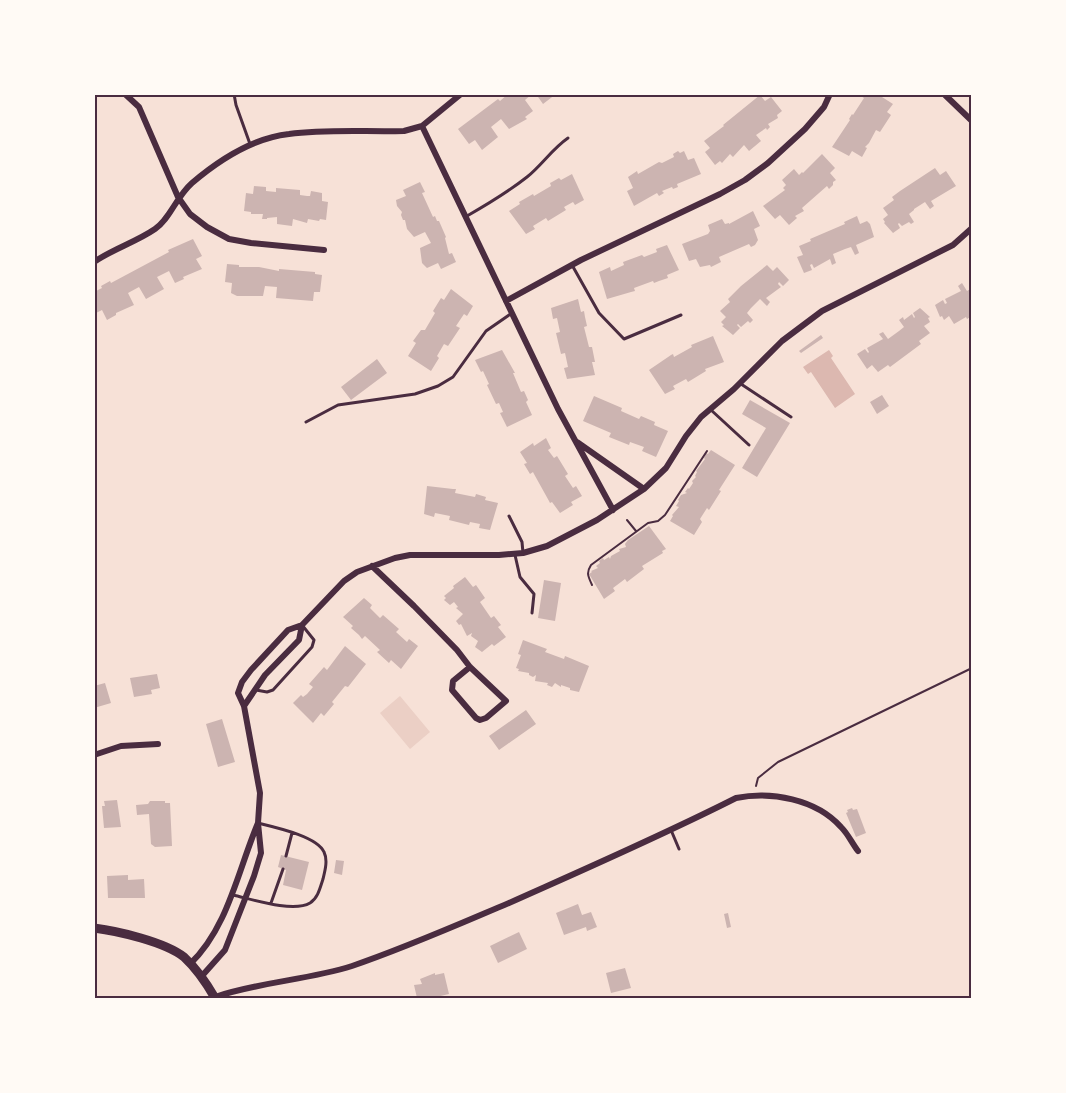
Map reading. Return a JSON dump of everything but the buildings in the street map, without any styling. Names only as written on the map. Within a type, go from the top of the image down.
[{"type":"main road","points":[[94,928],[133,936],[174,951],[190,964],[215,998]]},
{"type":"street","points":[[125,94],[139,107],[178,197],[190,214],[207,227],[229,238],[251,243],[324,250]]},
{"type":"street","points":[[94,262],[156,229],[168,216],[178,197],[192,183],[220,162],[250,144],[288,134],[404,131],[422,126],[461,94]]},
{"type":"street","points":[[506,301],[572,265],[745,180],[768,163],[805,129],[824,107],[830,94]]},
{"type":"street","points":[[944,94],[972,121]]},
{"type":"street","points":[[422,126],[573,440],[613,510]]},
{"type":"street","points":[[201,977],[217,962],[225,950],[261,853],[258,823],[260,793],[244,706],[238,693],[242,682],[288,630],[302,625],[344,581],[372,566],[410,555],[524,553],[547,546],[576,532],[644,489],[666,468],[701,417],[782,341],[822,311],[953,245],[972,228]]},
{"type":"street","points":[[573,440],[644,489]]},
{"type":"street","points":[[372,566],[506,701],[486,718],[480,720],[452,690],[453,681],[470,667]]},
{"type":"street","points":[[244,706],[264,675],[299,640],[302,625]]},
{"type":"street","points":[[94,755],[121,746],[158,744]]},
{"type":"street","points":[[215,998],[238,991],[324,974],[369,960],[471,919],[671,830],[736,798],[755,794],[780,796],[804,804],[828,816],[842,828],[858,851]]},
{"type":"street","points":[[190,964],[211,940],[258,823]]},
{"type":"lane","points":[[234,94],[250,144]]},
{"type":"lane","points":[[466,217],[529,176],[554,147],[568,138]]},
{"type":"lane","points":[[572,265],[599,313],[624,339],[681,315]]},
{"type":"lane","points":[[306,422],[338,405],[415,394],[438,386],[453,376],[486,331],[512,314]]},
{"type":"lane","points":[[739,383],[791,417]]},
{"type":"lane","points":[[710,409],[749,445]]},
{"type":"lane","points":[[508,516],[522,542],[524,553]]},
{"type":"lane","points":[[514,554],[520,577],[534,594],[532,614]]},
{"type":"lane","points":[[255,690],[267,692],[273,690],[312,647],[314,640],[302,625]]},
{"type":"lane","points":[[231,895],[297,906],[310,903],[318,894],[326,868],[325,853],[318,844],[258,823]]},
{"type":"lane","points":[[671,830],[679,849]]},
{"type":"lane","points":[[286,856],[292,833]]},
{"type":"lane","points":[[271,903],[283,868]]},
{"type":"path","points":[[592,585],[587,574],[591,565],[636,531],[648,523],[658,521],[665,515],[707,451]]},
{"type":"path","points":[[627,520],[636,531]]},
{"type":"path","points":[[755,794],[758,778],[778,762],[972,668]]},
{"type":"shaded area","points":[[829,350],[833,356],[831,358],[855,394],[835,408],[811,372],[808,374],[803,367]]},
{"type":"shaded area","points":[[400,696],[430,732],[410,749],[380,713]]}]
